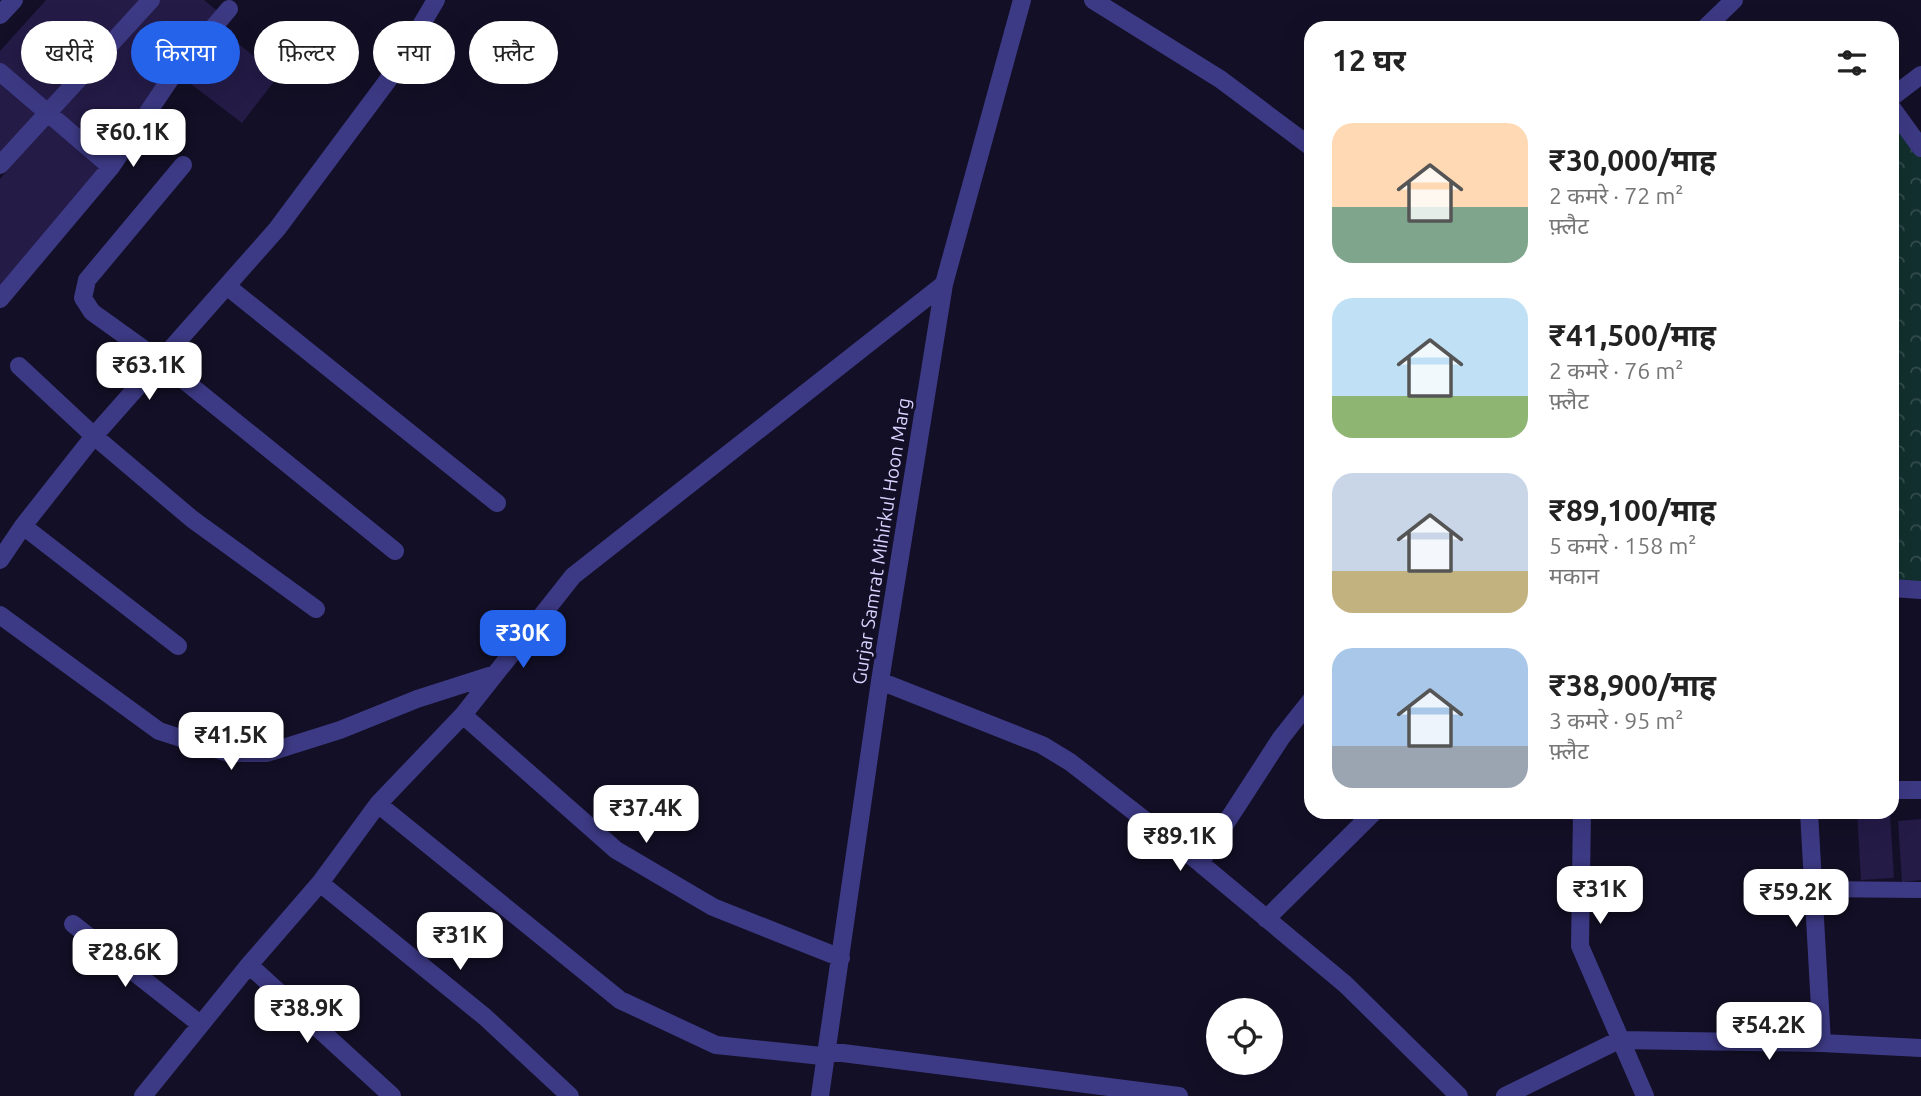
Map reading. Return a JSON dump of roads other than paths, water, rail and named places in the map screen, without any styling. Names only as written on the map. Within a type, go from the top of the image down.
[{"type":"street","points":[[0,15],[14,0]]},
{"type":"street","points":[[0,165],[151,0]]},
{"type":"street","points":[[0,559],[94,436],[277,229],[391,76],[436,0]]},
{"type":"street","name":"Gurjar Samrat Mihirkul Hoon Marg","points":[[820,1096],[880,681],[944,284],[1022,0]]},
{"type":"street","points":[[1093,0],[1220,79],[1304,142]]},
{"type":"street","points":[[1712,21],[1734,0]]},
{"type":"street","points":[[0,299],[111,167],[175,72],[229,9]]},
{"type":"street","points":[[0,72],[111,167]]},
{"type":"street","points":[[1899,92],[1921,75]]},
{"type":"street","points":[[1899,118],[1921,148]]},
{"type":"street","points":[[183,165],[87,280],[83,298],[92,312],[159,360],[395,551]]},
{"type":"street","points":[[143,1096],[249,965],[320,883],[378,804],[463,715],[573,576],[944,284]]},
{"type":"street","points":[[228,287],[497,503]]},
{"type":"street","points":[[19,366],[94,436],[192,519],[316,609]]},
{"type":"street","points":[[23,526],[178,646]]},
{"type":"street","points":[[1899,588],[1921,590]]},
{"type":"street","points":[[0,615],[159,731],[228,753],[267,753],[340,730],[417,699],[495,673]]},
{"type":"street","points":[[880,681],[1042,745],[1070,762],[1200,863],[1345,984],[1459,1096]]},
{"type":"street","points":[[1200,863],[1281,738],[1304,709]]},
{"type":"street","points":[[463,715],[615,850],[713,907],[841,958]]},
{"type":"street","points":[[1899,790],[1921,790]]},
{"type":"street","points":[[378,804],[620,1000],[716,1045],[822,1056],[827,1051],[1179,1096]]},
{"type":"street","points":[[1266,919],[1367,819]]},
{"type":"street","points":[[1582,819],[1580,946],[1645,1096]]},
{"type":"street","points":[[1809,819],[1822,1043]]},
{"type":"street","points":[[320,883],[485,1017],[570,1096]]},
{"type":"street","points":[[73,924],[200,1024]]},
{"type":"street","points":[[249,965],[391,1096]]},
{"type":"street","points":[[1505,1096],[1619,1040],[1822,1043],[1921,1048]]},
{"type":"lane","points":[[1812,889],[1921,890]]}]
